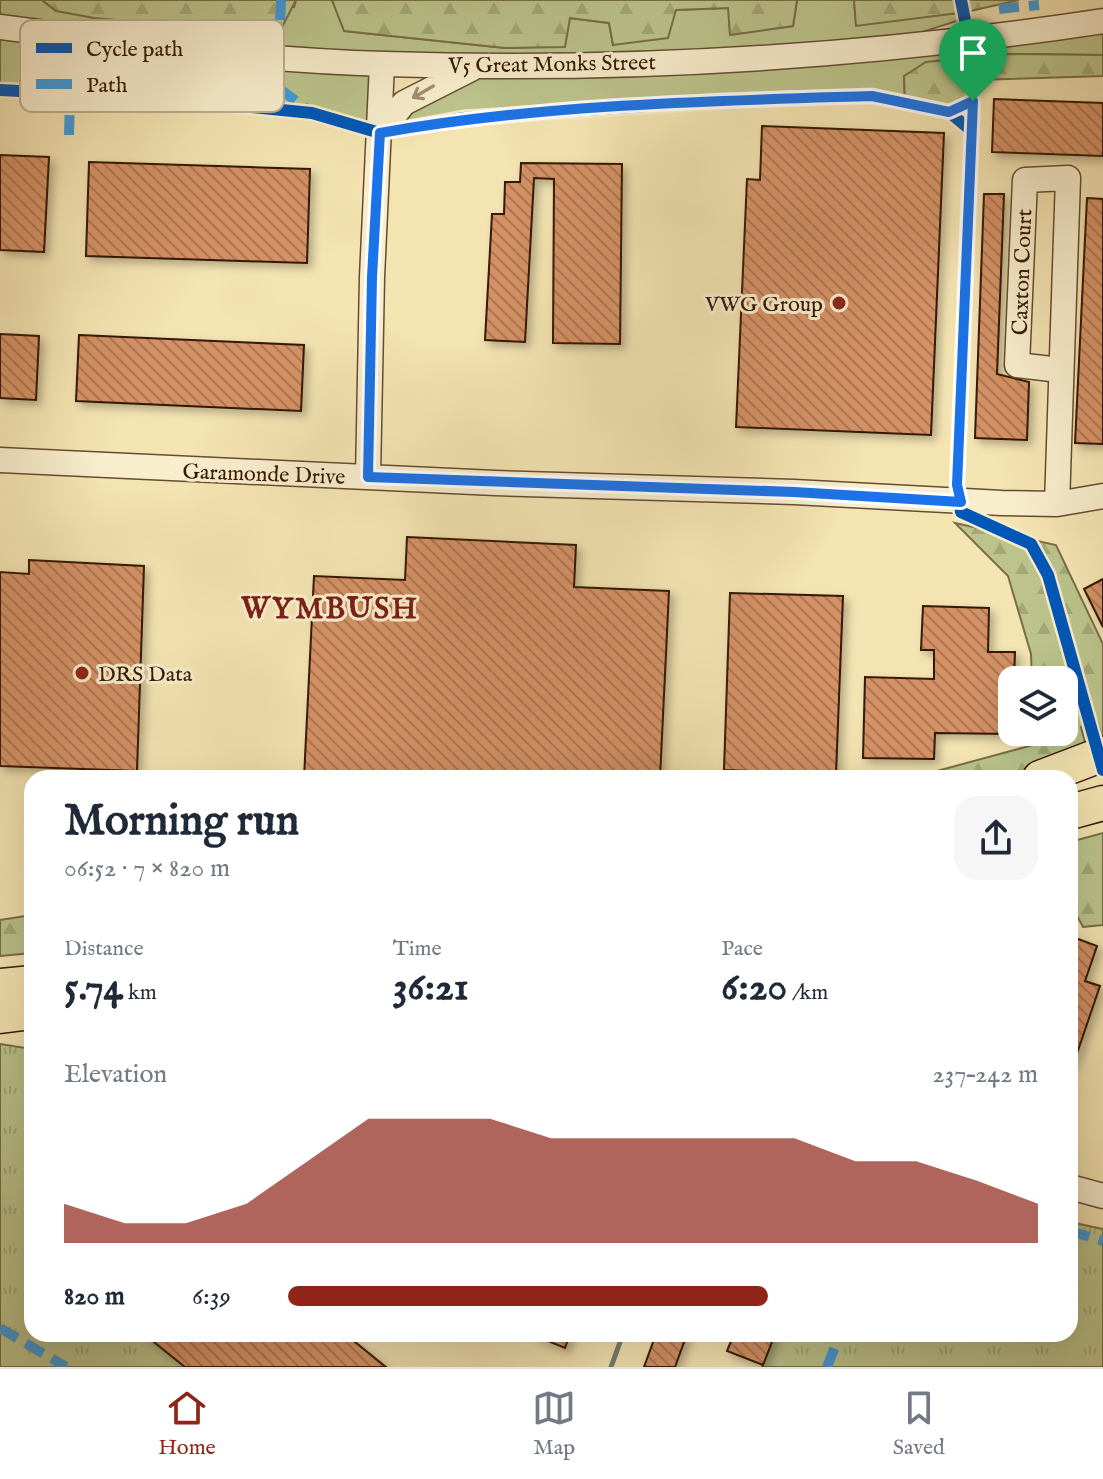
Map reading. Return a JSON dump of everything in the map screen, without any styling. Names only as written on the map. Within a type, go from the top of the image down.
[{"type":"highway","points":[[1061,770],[1103,754]]},
{"type":"highway","points":[[1078,782],[1103,774]]},
{"type":"highway","points":[[1078,810],[1103,803]]},
{"type":"highway","points":[[1078,829],[1103,823]]},
{"type":"highway","points":[[0,986],[24,984]]},
{"type":"highway","points":[[0,1016],[24,1013]]},
{"type":"street","name":"V5 Great Monks Street","points":[[284,58],[477,66],[858,53],[1002,37],[1103,21]]},
{"type":"street","name":"V5 Great Monks Street","points":[[0,27],[20,30]]},
{"type":"street","points":[[368,477],[372,277],[382,64]]},
{"type":"street","points":[[380,133],[404,103],[477,66]]},
{"type":"street","name":"Caxton Court","points":[[1057,504],[1068,178],[1025,180],[1017,365],[1060,370]]},
{"type":"street","name":"Garamonde Drive","points":[[0,460],[1057,504],[1103,496]]},
{"type":"street","points":[[1078,1189],[1103,1196]]},
{"type":"green space","points":[[0,0],[42,0],[56,11],[294,7],[296,0],[332,0],[345,31],[505,48],[565,46],[569,18],[609,23],[613,45],[675,10],[729,8],[730,34],[793,26],[797,0],[854,0],[856,25],[966,12],[963,19],[863,51],[1103,21],[1103,55],[1005,54],[904,76],[905,103],[872,96],[722,101],[464,118],[380,133],[312,113],[284,110],[284,20],[20,20],[20,89],[0,88]],"holes":[[[382,64],[475,67],[380,132]]]},
{"type":"green space","points":[[42,0],[296,0],[284,23],[284,20],[116,20],[56,11]]},
{"type":"green space","points":[[332,0],[797,0],[793,26],[730,35],[728,8],[676,10],[668,38],[613,45],[609,23],[570,18],[565,47],[505,48],[344,31]]},
{"type":"green space","points":[[854,0],[1019,0],[966,12],[856,26]]},
{"type":"green space","points":[[1005,54],[1103,55],[1103,76],[974,80],[973,101],[949,112],[905,103],[904,76],[926,62]]},
{"type":"green space","points":[[955,523],[1056,545],[1103,644],[1103,739],[1097,721],[1081,727],[1087,750],[1031,770],[941,770],[1029,746],[1078,746],[1078,666],[1031,666],[1031,654],[1008,576]]},
{"type":"green space","points":[[1103,833],[1103,925],[1083,927],[1078,918],[1078,840]]},
{"type":"green space","points":[[24,916],[24,954],[0,956],[0,920]]},
{"type":"green space","points":[[0,1044],[24,1048],[24,1342],[155,1342],[185,1367],[0,1367]]},
{"type":"green space","points":[[1078,1224],[1103,1229],[1103,1367],[762,1367],[772,1342],[1078,1342]]},
{"type":"building","points":[[994,99],[1103,103],[1103,156],[992,152]]},
{"type":"building","name":"VWG Group","points":[[762,126],[944,133],[931,435],[736,427],[747,179],[760,180]]},
{"type":"building","points":[[0,155],[49,157],[44,252],[0,250]]},
{"type":"building","points":[[89,162],[310,169],[307,263],[86,256]]},
{"type":"building","points":[[521,163],[622,164],[620,344],[553,343],[554,179],[534,178],[525,342],[485,340],[492,214],[504,214],[505,182],[520,182]]},
{"type":"building","points":[[984,194],[1004,194],[997,374],[1029,382],[1027,440],[975,438]]},
{"type":"building","points":[[1087,198],[1103,199],[1103,444],[1075,443]]},
{"type":"building","points":[[0,334],[39,336],[36,400],[0,398]]},
{"type":"building","points":[[79,335],[304,345],[301,411],[76,401]]},
{"type":"building","points":[[407,537],[576,545],[574,587],[669,591],[660,770],[304,770],[314,576],[405,580]]},
{"type":"building","name":"DRS Data","points":[[29,560],[144,566],[137,770],[0,766],[0,572],[29,574]]},
{"type":"building","points":[[1103,579],[1103,627],[1084,589]]},
{"type":"building","points":[[730,593],[843,596],[836,770],[724,770]]},
{"type":"building","points":[[923,606],[989,608],[988,652],[1015,652],[1014,666],[998,666],[998,734],[935,733],[934,759],[863,758],[865,677],[934,679],[934,650],[921,650]]},
{"type":"building","points":[[1078,939],[1097,946],[1085,981],[1100,986],[1078,1050]]},
{"type":"building","points":[[154,1342],[355,1342],[386,1367],[185,1367]]},
{"type":"building","points":[[550,1342],[567,1342],[565,1348]]},
{"type":"building","points":[[653,1342],[684,1342],[675,1367],[644,1367]]},
{"type":"building","points":[[731,1342],[772,1342],[763,1365],[727,1351]]},
{"type":"waterway","points":[[611,1367],[620,1342]]},
{"type":"marked path","points":[[280,20],[281,0]]},
{"type":"marked path","points":[[999,9],[1039,5]]},
{"type":"marked path","points":[[284,92],[307,109]]},
{"type":"marked path","points":[[69,135],[70,112]]},
{"type":"marked path","points":[[1078,1233],[1103,1241]]},
{"type":"marked path","points":[[0,1328],[66,1367]]},
{"type":"marked path","points":[[827,1367],[837,1342]]},
{"type":"cycle path","points":[[961,0],[974,66],[957,485],[961,512],[1031,544],[1048,575],[1103,770]]},
{"type":"cycle path","points":[[0,90],[20,91]]},
{"type":"cycle path","points":[[284,110],[312,113],[380,133],[464,118],[722,101],[872,96],[949,112],[973,132]]},
{"type":"place","name":"VWG Group","points":[[839,303]]},
{"type":"place","name":"DRS Data","points":[[82,673]]},
{"type":"district","name":"WYMBUSH","points":[[330,608]]},
{"type":"route","points":[[872,96],[949,112],[973,101],[957,485],[961,502],[660,486],[368,477],[372,277],[380,133],[464,118],[722,101],[872,96]]}]
